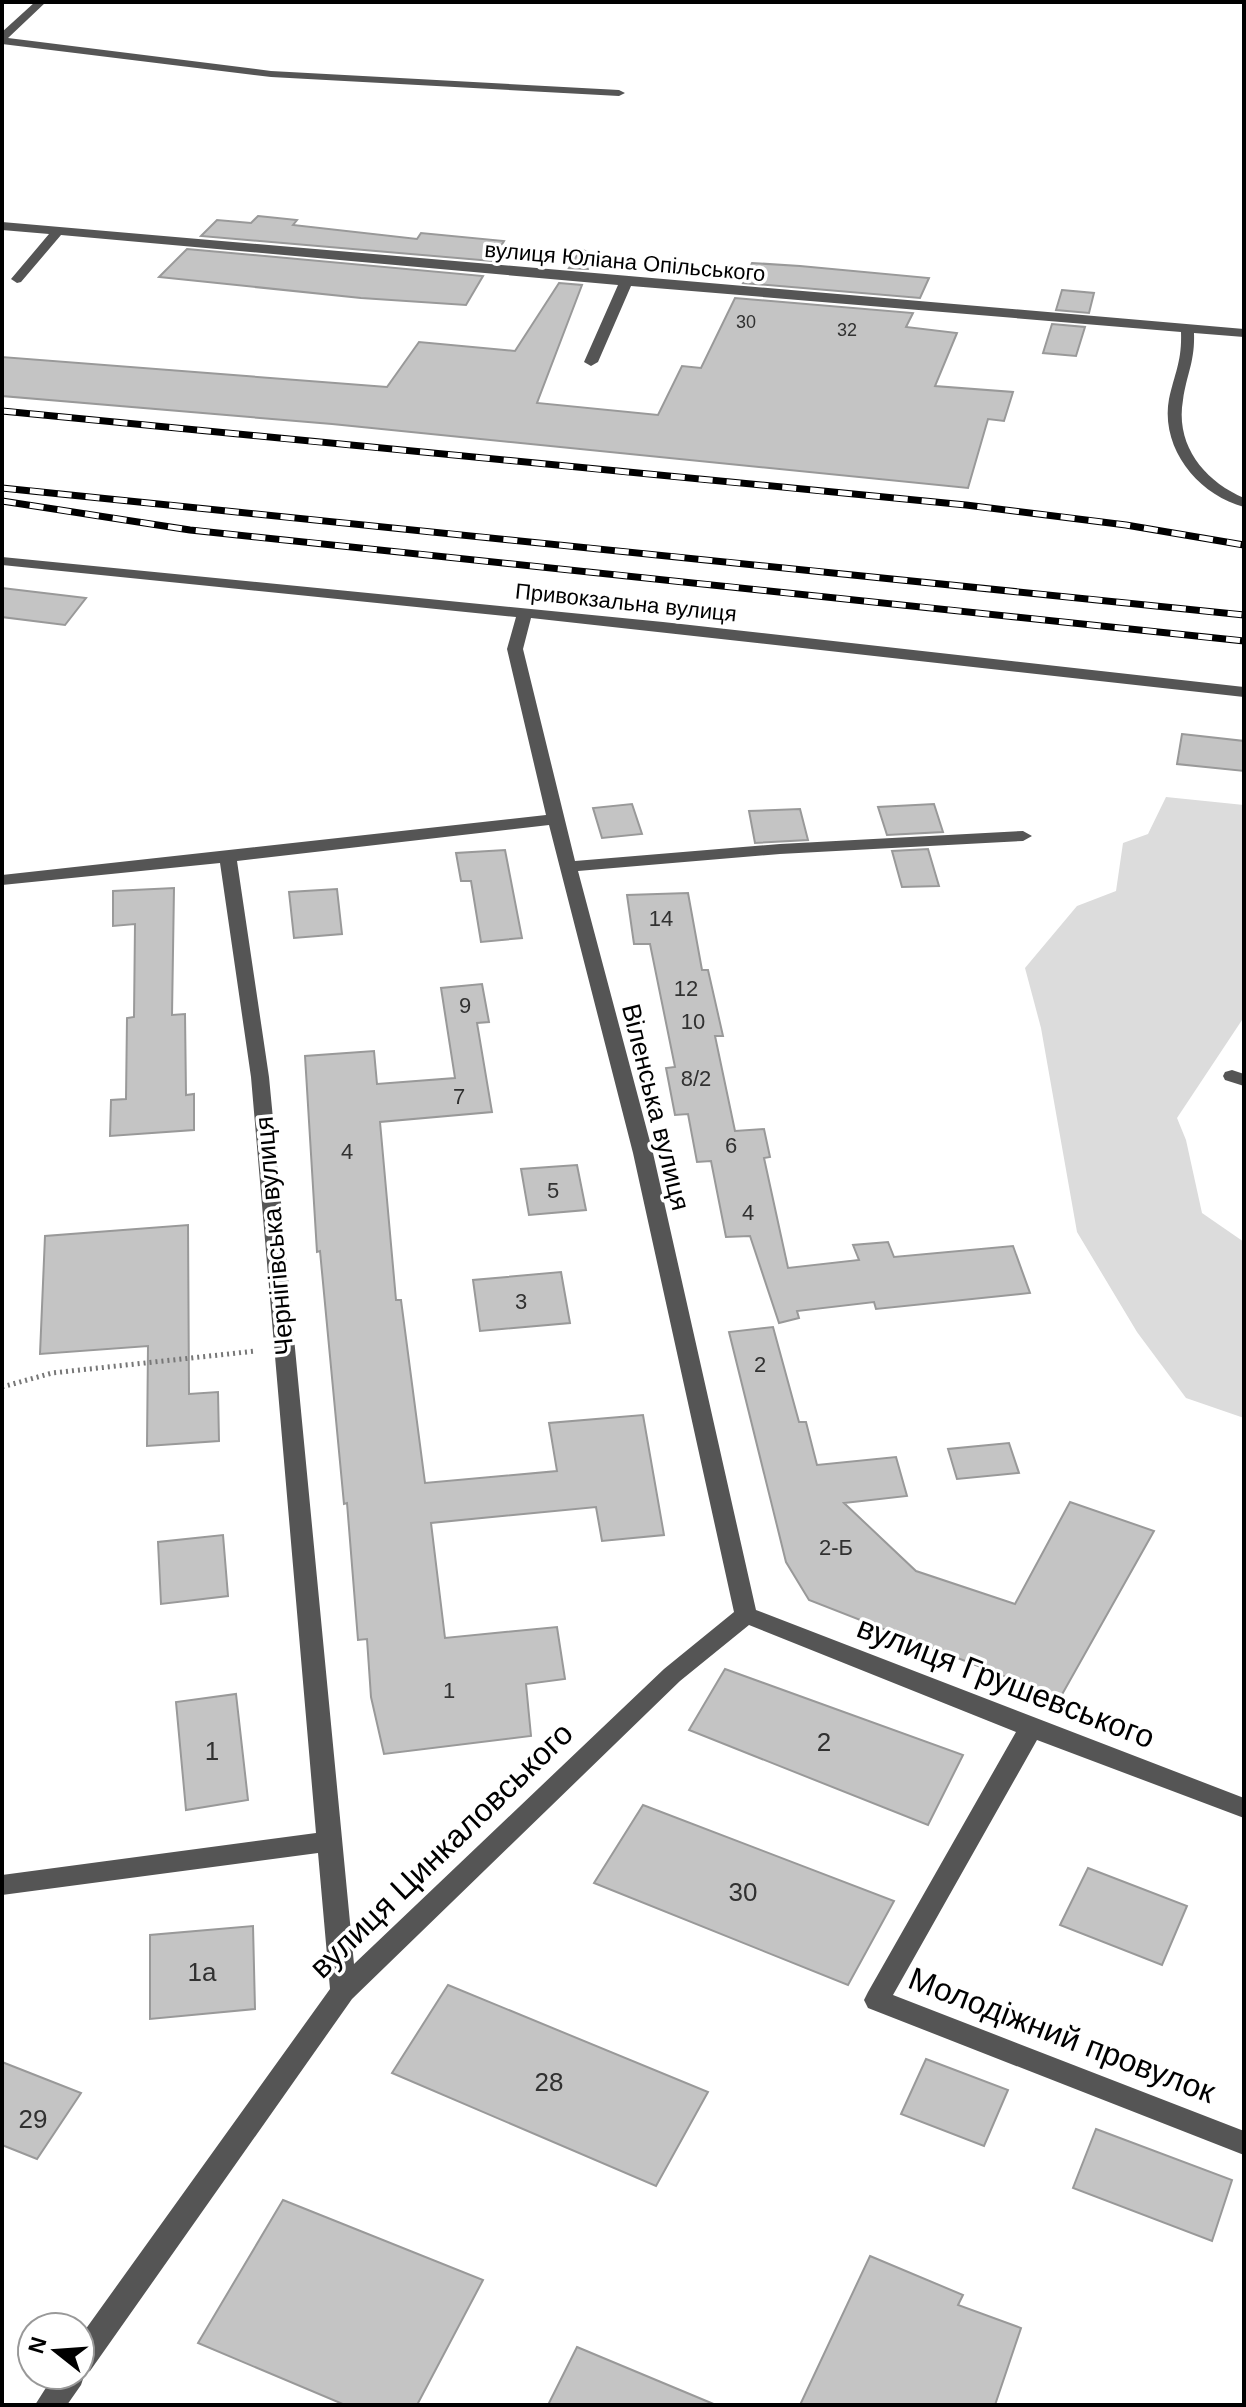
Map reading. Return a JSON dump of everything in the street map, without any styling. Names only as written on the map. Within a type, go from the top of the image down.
[{"type":"street","points":[[2,39],[41,2]]},
{"type":"street","points":[[2,39],[271,74],[619,93]]},
{"type":"street","name":"вулиця Юліана Опільського","points":[[2,226],[1244,333]]},
{"type":"street","points":[[17,279],[58,231]]},
{"type":"street","points":[[591,362],[626,282]]},
{"type":"street","points":[[1187,327],[1188,361],[1176,402],[1181,450],[1201,479],[1227,498],[1244,503]]},
{"type":"street","name":"Привокзальна вулиця","points":[[2,561],[1244,692]]},
{"type":"street","name":"Віленська вулиця","points":[[524,614],[515,649],[555,819],[643,1153],[746,1615]]},
{"type":"street","points":[[2,880],[555,819]]},
{"type":"street","points":[[568,867],[780,849],[1023,836]]},
{"type":"street","name":"Чернігівська вулиця","points":[[228,857],[260,1077],[343,1991]]},
{"type":"street","name":"вулиця Грушевського","points":[[746,1615],[1244,1808]]},
{"type":"street","name":"вулиця Цинкаловського","points":[[96,2338],[343,1991],[672,1675],[746,1615]]},
{"type":"street","name":"Молодіжний провулок","points":[[1031,1728],[877,2000],[1244,2143]]},
{"type":"street","points":[[2,1885],[331,1841]]},
{"type":"path","points":[[2,1387],[52,1373],[285,1348]]},
{"type":"shaded area","points":[[1166,797],[1244,805],[1244,1017],[1177,1118],[1186,1140],[1202,1213],[1244,1242],[1244,1418],[1186,1398],[1137,1332],[1077,1232],[1041,1028],[1025,968],[1077,906],[1116,891],[1123,843],[1148,834]]},
{"type":"building","points":[[258,216],[297,220],[293,225],[417,239],[421,233],[504,241],[492,261],[201,236],[217,220],[251,223]]},
{"type":"building","points":[[187,249],[483,276],[466,305],[361,298],[159,277]]},
{"type":"building","points":[[581,249],[593,255],[588,269],[569,268]]},
{"type":"building","points":[[752,263],[929,278],[920,298],[743,283]]},
{"type":"building","points":[[559,283],[582,285],[537,403],[658,415],[682,366],[701,368],[735,298],[913,313],[906,327],[957,333],[935,386],[1013,392],[1004,421],[988,419],[968,488],[332,424],[2,396],[2,357],[387,387],[419,342],[515,351]]},
{"type":"building","points":[[1062,290],[1094,293],[1089,313],[1056,310]]},
{"type":"building","points":[[1052,324],[1085,327],[1076,356],[1043,353]]},
{"type":"building","points":[[2,588],[86,598],[65,625],[2,617]]},
{"type":"building","points":[[1182,734],[1244,741],[1244,771],[1177,764]]},
{"type":"building","points":[[632,804],[642,834],[602,838],[593,808]]},
{"type":"building","points":[[934,804],[943,832],[887,835],[878,807]]},
{"type":"building","points":[[800,809],[808,840],[755,843],[749,811]]},
{"type":"building","points":[[928,849],[939,886],[902,887],[892,851]]},
{"type":"building","points":[[505,850],[522,938],[481,942],[471,881],[461,881],[456,853]]},
{"type":"building","points":[[174,888],[172,1015],[185,1014],[186,1095],[194,1094],[194,1130],[110,1136],[111,1100],[126,1099],[127,1018],[134,1017],[135,924],[113,926],[113,891]]},
{"type":"building","points":[[337,889],[342,934],[294,938],[289,892]]},
{"type":"building","points":[[688,893],[702,970],[708,970],[723,1036],[715,1036],[735,1131],[764,1129],[770,1157],[764,1158],[788,1268],[859,1260],[853,1245],[888,1242],[894,1257],[1013,1246],[1030,1293],[876,1309],[874,1302],[797,1311],[799,1318],[779,1323],[750,1236],[726,1237],[711,1161],[697,1162],[688,1114],[675,1115],[666,1068],[675,1067],[650,944],[634,944],[627,895]]},
{"type":"building","points":[[482,984],[489,1022],[477,1023],[492,1112],[380,1122],[396,1300],[401,1300],[425,1483],[557,1471],[549,1423],[643,1415],[664,1535],[602,1541],[596,1507],[431,1523],[445,1638],[557,1627],[565,1679],[526,1684],[531,1736],[384,1754],[371,1697],[367,1639],[358,1640],[347,1503],[344,1504],[320,1251],[317,1252],[305,1056],[374,1051],[377,1084],[455,1078],[441,988]]},
{"type":"building","points":[[577,1165],[586,1210],[529,1215],[521,1169]]},
{"type":"building","points":[[188,1225],[189,1394],[218,1392],[219,1441],[147,1446],[148,1346],[40,1354],[45,1236]]},
{"type":"building","points":[[561,1272],[570,1323],[480,1331],[473,1280]]},
{"type":"building","points":[[773,1327],[799,1422],[806,1422],[817,1465],[896,1457],[907,1496],[844,1503],[916,1571],[1015,1604],[1070,1502],[1154,1531],[1060,1698],[809,1600],[786,1562],[729,1332]]},
{"type":"building","points":[[1009,1443],[1019,1473],[957,1479],[948,1449]]},
{"type":"building","points":[[223,1535],[228,1596],[161,1604],[158,1542]]},
{"type":"building","points":[[725,1669],[963,1755],[928,1825],[689,1730]]},
{"type":"building","points":[[236,1694],[248,1800],[186,1810],[176,1702]]},
{"type":"building","points":[[643,1805],[894,1901],[848,1985],[594,1883]]},
{"type":"building","points":[[1088,1868],[1187,1906],[1162,1965],[1060,1925]]},
{"type":"building","points":[[253,1926],[255,2009],[150,2019],[150,1935]]},
{"type":"building","points":[[448,1985],[708,2092],[656,2186],[392,2073]]},
{"type":"building","points":[[926,2059],[1008,2090],[984,2146],[901,2114]]},
{"type":"building","points":[[2,2062],[81,2093],[37,2159],[2,2145]]},
{"type":"building","points":[[1096,2129],[1232,2180],[1212,2241],[1073,2188]]},
{"type":"building","points":[[283,2200],[483,2280],[417,2405],[345,2405],[198,2343]]},
{"type":"building","points":[[870,2256],[963,2295],[958,2305],[1021,2328],[995,2405],[800,2405]]},
{"type":"building","points":[[577,2347],[716,2405],[548,2405]]},
{"type":"railway","points":[[2,411],[966,505],[1126,525],[1244,545]]},
{"type":"railway","points":[[2,488],[1244,615]]},
{"type":"railway","points":[[2,501],[190,530],[1244,641]]}]
